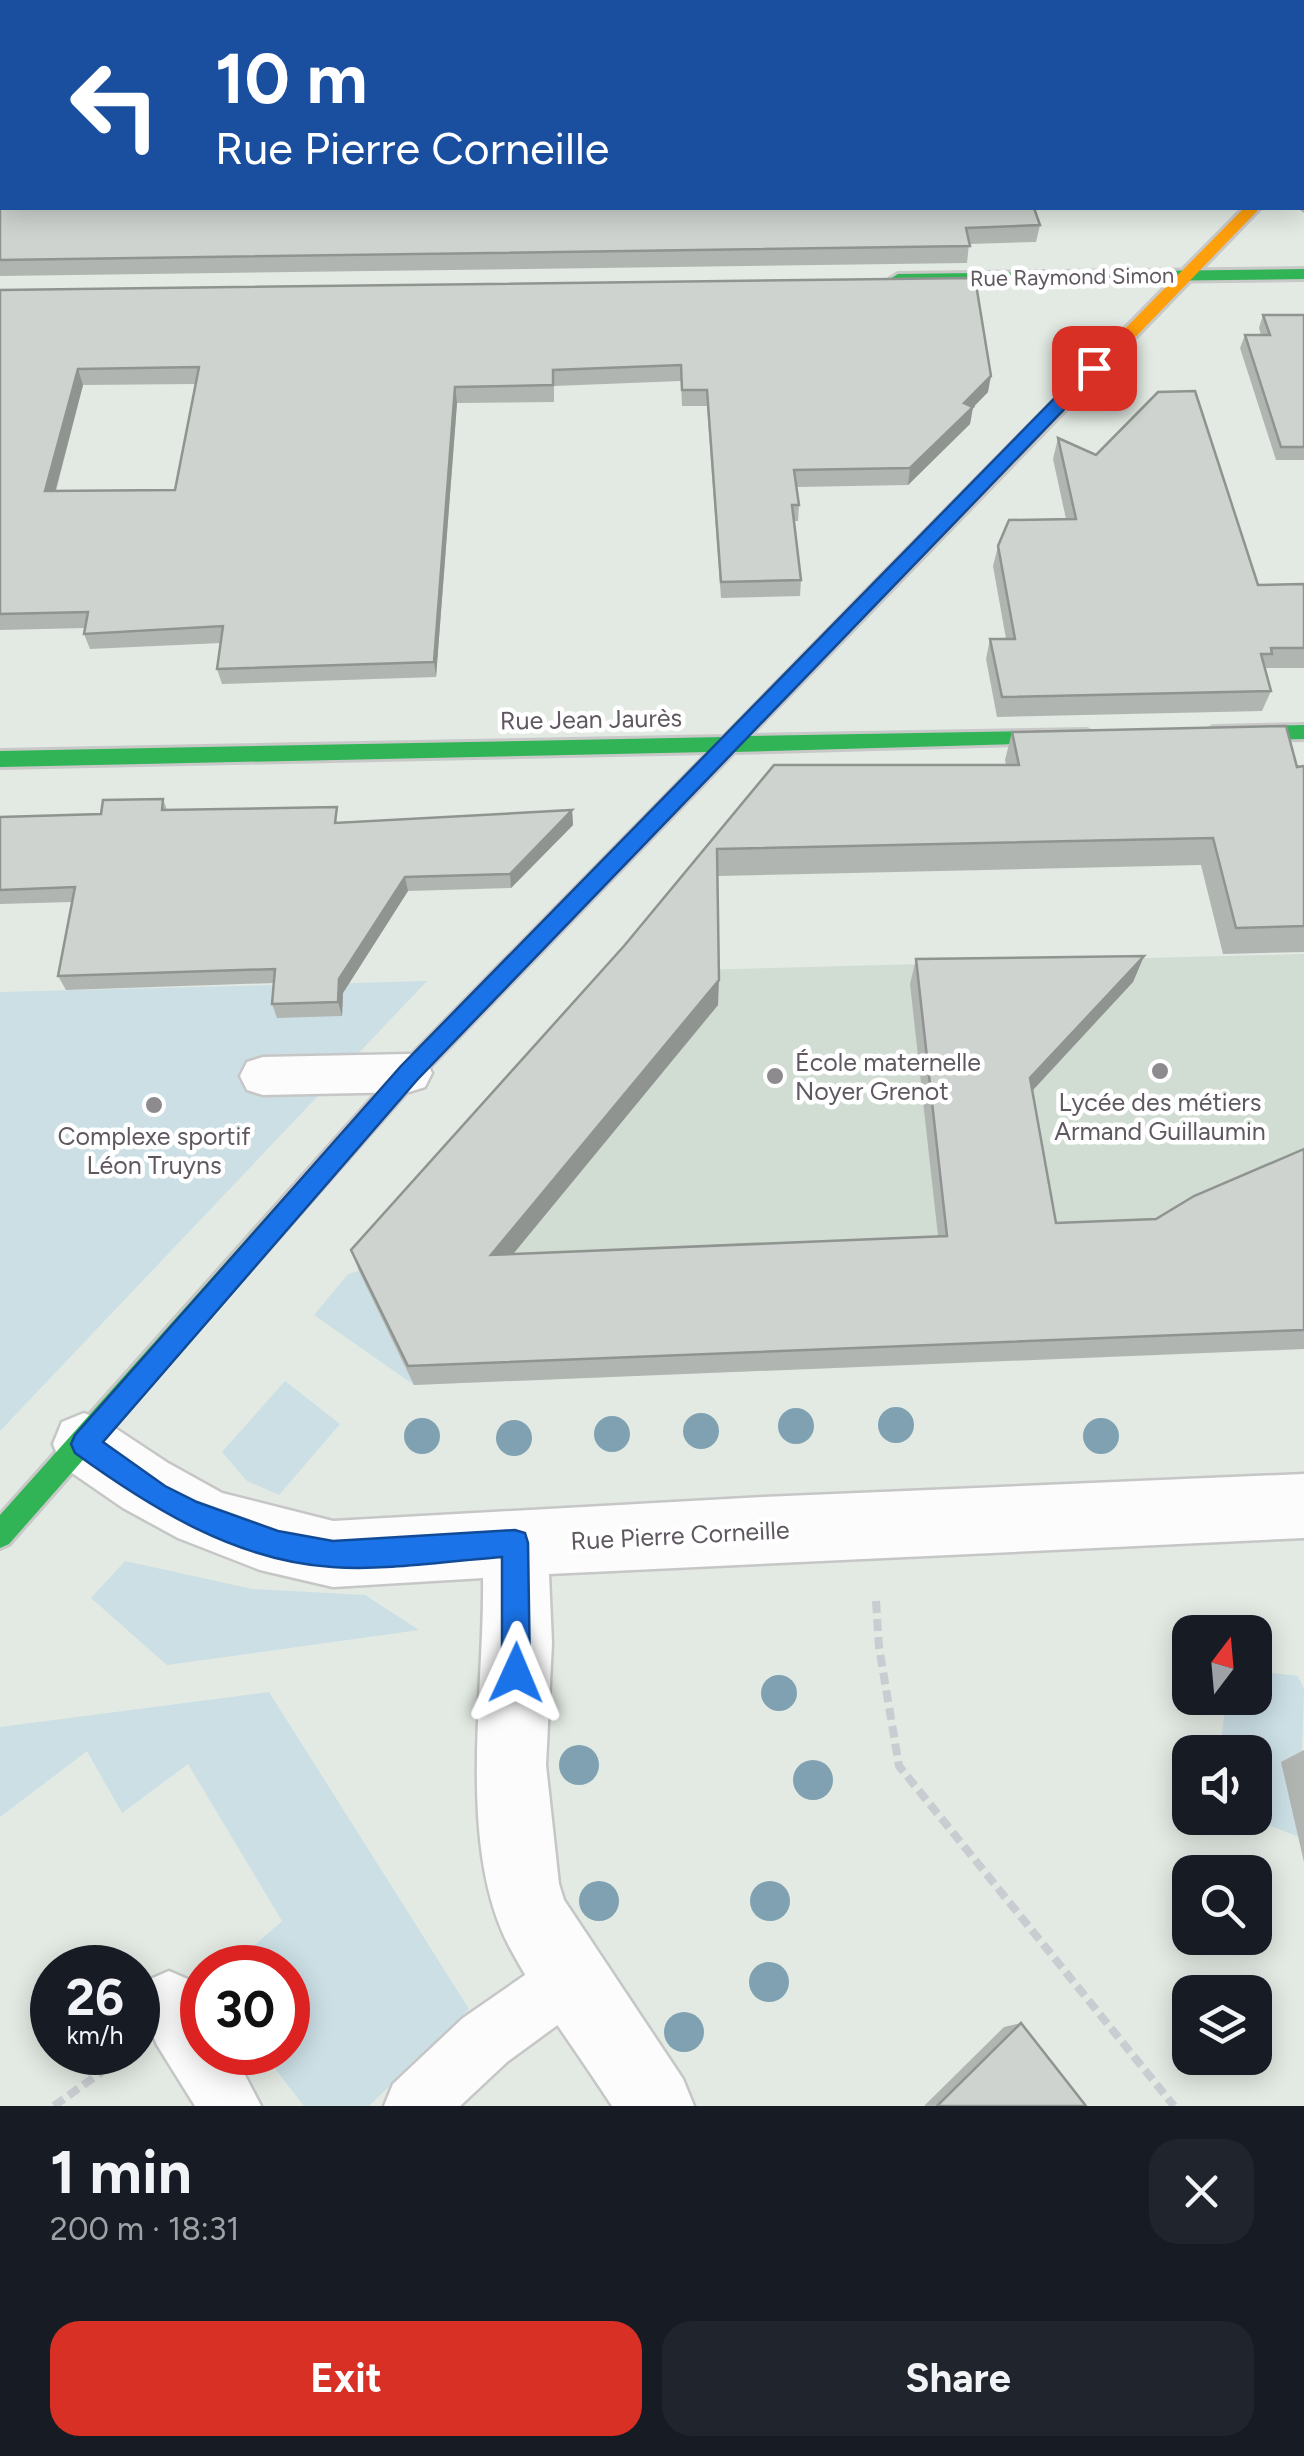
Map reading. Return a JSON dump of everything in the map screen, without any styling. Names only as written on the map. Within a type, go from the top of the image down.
[{"type":"street","points":[[0,1535],[409,1073],[1250,210]]},
{"type":"street","name":"Rue Raymond Simon","points":[[876,280],[1304,274]]},
{"type":"street","points":[[1186,735],[1304,732]]},
{"type":"street","name":"Rue Jean Jaurès","points":[[0,760],[1107,736]]},
{"type":"street","name":"Rue Pierre Corneille","points":[[84,1444],[156,1495],[191,1514],[278,1544],[333,1554],[1304,1506]]},
{"type":"street","points":[[515,1543],[518,1642],[511,1766],[522,1884],[535,1920],[656,2106]]},
{"type":"lane","points":[[263,1076],[409,1073]]},
{"type":"lane","points":[[415,2106],[485,2040],[572,1978]]},
{"type":"lane","points":[[169,2001],[178,2024],[230,2106]]},
{"type":"path","points":[[876,1594],[879,1647],[899,1766],[1174,2106]]},
{"type":"path","points":[[54,2106],[98,2075]]},
{"type":"shaded area","name":"École maternelle Noyer Grenot","points":[[1304,954],[1304,1348],[414,1385],[359,1271],[624,972]]},
{"type":"shaded area","name":"Complexe sportif Léon Truyns","points":[[427,981],[0,1431],[0,992]]},
{"type":"shaded area","points":[[359,1271],[414,1385],[314,1315],[348,1274]]},
{"type":"shaded area","points":[[285,1381],[340,1424],[279,1495],[247,1481],[222,1452]]},
{"type":"shaded area","points":[[125,1561],[252,1589],[365,1595],[419,1630],[167,1665],[91,1598]]},
{"type":"shaded area","points":[[1272,1673],[1298,1676],[1304,1689],[1299,1837],[1272,1827],[1272,1735],[1222,1735],[1224,1715],[1272,1715]]},
{"type":"shaded area","points":[[269,1692],[469,2009],[369,2106],[304,2106],[280,2075],[310,2075],[310,1945],[255,1945],[282,1921],[188,1764],[122,1813],[87,1751],[0,1817],[0,1727]]},
{"type":"building","points":[[0,210],[1035,210],[1040,225],[966,228],[970,246],[0,260]]},
{"type":"building","points":[[975,278],[991,376],[964,403],[973,407],[910,468],[794,470],[799,505],[792,505],[801,580],[721,582],[707,390],[682,390],[681,365],[553,370],[553,385],[455,387],[434,662],[217,669],[223,626],[84,634],[88,612],[0,614],[0,290]],"holes":[[[199,367],[175,490],[45,491],[78,369]]]},
{"type":"building","points":[[1263,315],[1304,315],[1304,447],[1281,447],[1245,335],[1270,335]]},
{"type":"building","points":[[1195,391],[1258,585],[1304,584],[1304,648],[1271,648],[1272,654],[1261,654],[1271,691],[1002,697],[990,639],[1015,639],[998,546],[1009,520],[1076,519],[1058,438],[1096,455],[1158,392]]},
{"type":"building","points":[[1286,726],[1297,767],[1304,766],[1304,926],[1236,928],[1213,838],[717,849],[719,980],[491,1255],[947,1236],[916,959],[1144,956],[1030,1078],[1056,1223],[1156,1219],[1194,1196],[1304,1149],[1304,1330],[408,1366],[351,1250],[624,946],[774,765],[1019,765],[1012,732]]},
{"type":"building","points":[[163,799],[162,810],[337,807],[335,823],[572,810],[510,874],[405,877],[339,979],[338,1002],[272,1004],[275,969],[58,976],[75,887],[0,890],[0,817],[101,814],[103,800]]},
{"type":"building","points":[[1021,2023],[1086,2106],[937,2106]]},
{"type":"traffic: fast","points":[[898,279],[1304,274]]},
{"type":"traffic: fast","points":[[0,1535],[409,1073],[887,582]]},
{"type":"traffic: fast","points":[[1213,734],[1304,732]]},
{"type":"traffic: fast","points":[[0,759],[1087,737]]},
{"type":"traffic: slow","points":[[887,582],[1250,210]]},
{"type":"place","name":"Lycée des métiers Armand Guillaumin","points":[[1160,1071]]},
{"type":"place","name":"École maternelle Noyer Grenot","points":[[775,1076]]},
{"type":"place","name":"Complexe sportif Léon Truyns","points":[[154,1105]]},
{"type":"route","points":[[516,1673],[515,1543],[333,1554],[278,1544],[191,1514],[156,1495],[84,1444],[409,1073],[1094,368]]}]
